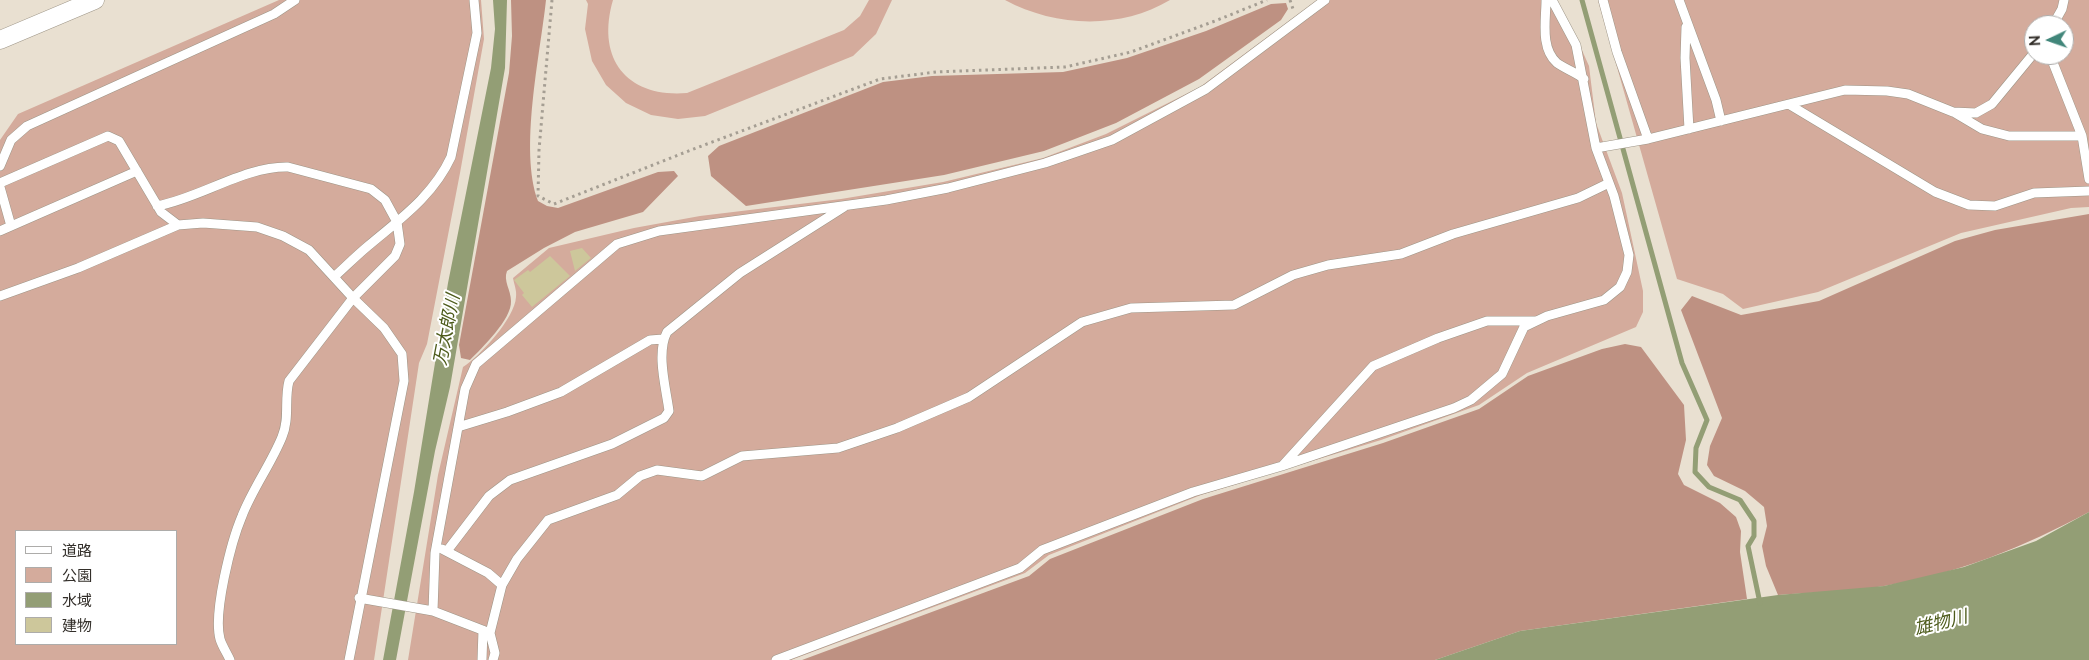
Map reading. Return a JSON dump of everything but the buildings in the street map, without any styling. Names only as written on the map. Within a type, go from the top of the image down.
[{"type":"street","points":[[0,40],[95,0]]},
{"type":"lane","points":[[0,166],[11,140],[26,126],[274,14],[295,0]]},
{"type":"lane","points":[[334,277],[415,208],[443,175],[451,157],[477,33],[474,0]]},
{"type":"lane","points":[[432,611],[436,547],[465,389],[476,364],[617,244],[659,231],[845,206],[948,188],[1045,163],[1112,140],[1206,90],[1325,0]]},
{"type":"lane","points":[[1546,0],[1545,28],[1548,51],[1558,64],[1576,72],[1584,79]]},
{"type":"lane","points":[[776,660],[1020,568],[1042,550],[1193,492],[1282,466],[1471,400],[1502,374],[1524,327],[1604,300],[1620,287],[1627,272],[1630,255],[1598,148],[1576,45],[1552,0]]},
{"type":"lane","points":[[1603,0],[1617,52],[1648,139]]},
{"type":"lane","points":[[1678,0],[1716,100],[1720,122]]},
{"type":"lane","points":[[2059,15],[2064,0]]},
{"type":"lane","points":[[1686,22],[1684,58],[1688,129]]},
{"type":"lane","points":[[1954,112],[1976,113],[1992,104],[2024,65]]},
{"type":"lane","points":[[2054,65],[2082,136],[2089,179]]},
{"type":"lane","points":[[1598,148],[1648,139],[1845,90],[1887,91],[1908,94],[1954,112],[1982,129],[2009,136],[2082,136]]},
{"type":"lane","points":[[1790,105],[1935,192],[1969,205],[1995,206],[2034,193],[2089,191]]},
{"type":"lane","points":[[0,183],[108,136],[119,142],[161,212],[178,225]]},
{"type":"lane","points":[[158,206],[180,202],[246,175],[275,166],[288,167],[371,190],[385,200],[397,222],[400,244],[395,256],[353,298],[289,381],[287,390],[288,420],[282,436],[242,516],[227,568],[219,611],[220,638],[230,660]]},
{"type":"lane","points":[[0,231],[137,172]]},
{"type":"lane","points":[[482,660],[486,631],[502,585],[517,559],[548,520],[617,495],[640,476],[658,470],[702,476],[742,456],[838,448],[897,428],[969,397],[1082,322],[1131,308],[1234,306],[1293,274],[1328,265],[1401,254],[1453,234],[1578,198],[1609,183]]},
{"type":"lane","points":[[0,187],[11,226]]},
{"type":"lane","points":[[446,551],[489,496],[510,480],[612,444],[664,418],[669,411],[663,339],[667,332],[740,273],[845,206]]},
{"type":"lane","points":[[0,296],[78,268],[178,225],[203,223],[258,227],[283,236],[309,250],[353,298],[384,328],[402,354],[404,381],[349,660]]},
{"type":"lane","points":[[1282,466],[1362,376],[1374,366],[1438,338],[1487,321],[1538,321]]},
{"type":"lane","points":[[458,427],[562,392],[650,340],[663,339]]},
{"type":"lane","points":[[436,547],[488,573],[502,585]]},
{"type":"lane","points":[[360,598],[432,611],[486,631],[495,653],[493,660]]},
{"type":"path","points":[[552,0],[539,150],[538,196],[554,204],[690,150],[880,79],[936,72],[1065,67],[1131,52],[1216,22],[1267,0]]},
{"type":"green space","points":[[279,0],[481,0],[484,39],[427,344],[419,363],[374,660],[0,660],[0,140],[18,114]]},
{"type":"green space","points":[[586,0],[613,0],[609,21],[609,40],[613,56],[621,70],[632,81],[647,89],[666,93],[687,93],[844,30],[860,16],[869,0],[892,0],[876,34],[853,56],[705,116],[678,119],[651,115],[626,103],[606,85],[592,61],[585,29],[588,4]]},
{"type":"green space","points":[[1005,0],[1170,0],[1151,10],[1130,16],[1088,21],[1066,20],[1045,16]]},
{"type":"green space","points":[[1317,0],[1556,0],[1573,30],[1589,66],[1596,123],[1622,193],[1643,291],[1643,312],[1636,327],[1527,373],[1479,405],[1381,440],[1201,495],[1049,555],[1025,573],[791,660],[408,660],[438,475],[463,367],[487,346],[510,315],[516,297],[513,278],[549,248],[634,228],[700,216],[841,199],[943,182],[1043,158],[1106,134],[1200,87]]},
{"type":"green space","points":[[1598,0],[2089,0],[2089,207],[2071,208],[1961,233],[1818,292],[1743,309],[1723,294],[1677,279]]},
{"type":"shaded area","points":[[511,0],[546,0],[531,130],[530,156],[538,201],[547,206],[558,208],[658,172],[674,171],[678,176],[643,212],[575,232],[544,248],[507,271],[506,278],[511,301],[507,316],[495,333],[470,360],[461,358],[459,345],[509,73],[512,36]]},
{"type":"shaded area","points":[[1286,3],[1288,9],[1281,20],[1199,79],[1116,123],[1044,151],[944,175],[746,206],[711,176],[708,156],[719,146],[883,82],[932,76],[1063,72],[1127,58],[1206,31],[1271,4]]},
{"type":"shaded area","points":[[2089,214],[2089,512],[2015,548],[1964,567],[1938,574],[1871,588],[1778,595],[1766,566],[1762,546],[1767,526],[1764,507],[1745,491],[1714,476],[1707,465],[1710,446],[1722,418],[1681,310],[1692,296],[1741,315],[1819,301],[1955,241],[1995,230]]},
{"type":"shaded area","points":[[1625,344],[1641,347],[1684,405],[1686,440],[1678,474],[1684,485],[1720,503],[1736,517],[1741,531],[1740,552],[1747,599],[1520,631],[1435,660],[802,660],[1029,576],[1050,559],[1203,499],[1383,443],[1479,409],[1528,376],[1602,349]]},
{"type":"water","name":"万太郎川","points":[[493,0],[507,0],[505,68],[450,387],[435,451],[396,660],[383,660],[414,492],[448,283],[491,68],[495,29]]},
{"type":"water","name":"雄物川","points":[[2089,512],[2089,660],[1435,660],[1520,631],[1778,595],[1884,586],[1964,567],[2036,541]]},
{"type":"waterway","points":[[1582,0],[1682,363],[1707,420],[1696,448],[1695,472],[1709,487],[1740,500],[1754,521],[1754,536],[1748,546],[1760,603]]}]
